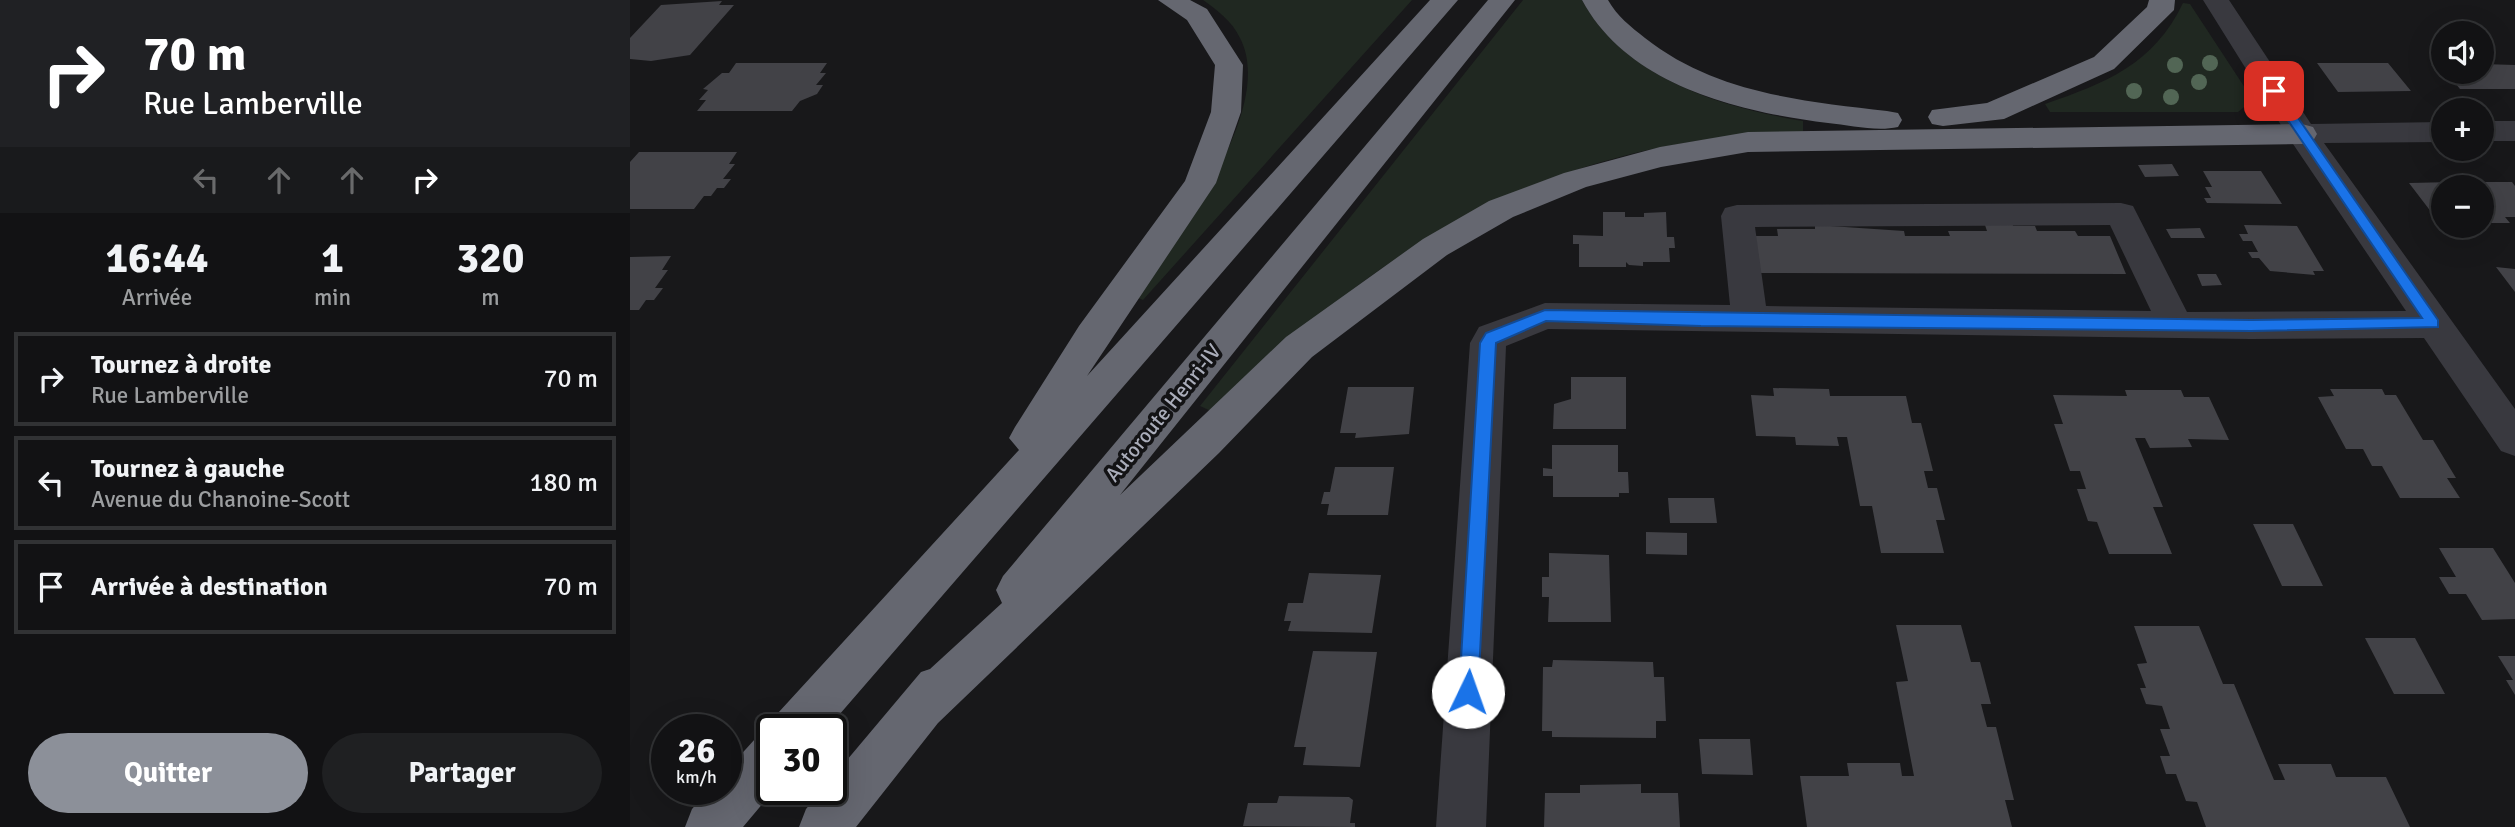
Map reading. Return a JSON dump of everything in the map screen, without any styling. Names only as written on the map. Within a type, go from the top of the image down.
[{"type":"highway","points":[[976,524],[1092,336],[1200,183],[1226,112],[1229,65],[1197,15],[1171,0]]},
{"type":"highway","points":[[809,714],[1445,0]]},
{"type":"highway","name":"Autoroute Henri-IV","points":[[824,827],[1502,0]]},
{"type":"highway","points":[[1595,0],[1614,27],[1641,51],[1689,80],[1747,100],[1899,121],[2302,134]]},
{"type":"highway","points":[[1899,121],[1993,112],[2104,63],[2160,10],[2162,0]]},
{"type":"highway","points":[[922,707],[1205,442],[1299,347],[1413,263],[1502,209],[1575,180],[1660,157],[1748,142],[2302,134]]},
{"type":"highway","points":[[710,827],[756,774]]},
{"type":"street","points":[[2216,0],[2302,134],[2515,440]]},
{"type":"street","points":[[2494,131],[2515,131]]},
{"type":"street","points":[[2302,134],[2431,132]]},
{"type":"street","points":[[1750,321],[1737,216],[1998,212],[2121,214],[2176,325]]},
{"type":"street","points":[[1461,827],[1487,356],[1492,337],[1545,316],[2176,325],[2433,324]]},
{"type":"shaded area","points":[[1203,0],[1412,0],[1143,300],[1136,297],[1196,209],[1216,173],[1234,136],[1245,100],[1248,67],[1240,38],[1228,21]]},
{"type":"shaded area","points":[[1523,0],[1582,0],[1600,27],[1623,50],[1649,69],[1677,85],[1707,97],[1803,121],[1803,132],[1741,135],[1681,143],[1623,156],[1567,173],[1512,195],[1458,221],[1407,252],[1318,316],[1211,411],[1200,406]]},
{"type":"shaded area","points":[[2183,3],[2190,4],[2249,94],[2250,102],[2238,112],[2050,112],[2045,104],[2108,79],[2143,56],[2158,42]]},
{"type":"building","points":[[722,1],[719,5],[734,5],[690,55],[651,61],[630,59],[630,38],[661,5]]},
{"type":"building","points":[[736,63],[827,63],[820,73],[826,73],[816,85],[823,85],[817,94],[800,101],[792,111],[697,111],[706,100],[699,100],[708,90],[703,89],[722,73],[729,73]]},
{"type":"building","points":[[2317,63],[2388,63],[2411,91],[2338,92]]},
{"type":"building","points":[[2494,64],[2515,65],[2515,89],[2460,89],[2456,84],[2494,84]]},
{"type":"building","points":[[639,152],[737,152],[729,164],[735,164],[723,179],[731,179],[724,188],[717,188],[711,196],[704,196],[694,209],[630,209],[630,162]]},
{"type":"building","points":[[2172,164],[2179,176],[2145,177],[2138,165]]},
{"type":"building","points":[[2203,171],[2261,171],[2282,204],[2207,203],[2204,198],[2211,198],[2205,187],[2212,187]]},
{"type":"building","points":[[2431,182],[2431,212],[2409,183]]},
{"type":"building","points":[[2494,182],[2512,182],[2515,186],[2515,217],[2505,217],[2510,223],[2494,223]]},
{"type":"building","points":[[1603,212],[1625,212],[1625,217],[1644,217],[1644,213],[1666,212],[1667,237],[1674,237],[1675,248],[1669,248],[1670,262],[1643,262],[1643,266],[1629,265],[1626,262],[1626,267],[1579,267],[1579,244],[1573,244],[1573,235],[1603,236]]},
{"type":"building","points":[[2012,221],[2013,226],[2035,226],[2037,231],[2075,231],[2078,236],[2110,236],[2126,274],[1753,273],[1748,236],[1778,236],[1777,229],[1815,229],[1815,225],[1904,231],[1905,236],[1950,236],[1948,231],[1987,231],[1985,225]]},
{"type":"building","points":[[2244,225],[2297,226],[2324,271],[2313,271],[2315,275],[2270,271],[2259,258],[2252,258],[2248,252],[2258,252],[2252,241],[2243,241],[2239,234],[2248,234]]},
{"type":"building","points":[[2200,228],[2205,238],[2171,238],[2166,229]]},
{"type":"building","points":[[671,256],[662,270],[668,270],[655,288],[663,288],[654,300],[646,300],[639,310],[630,310],[630,257]]},
{"type":"building","points":[[2496,267],[2515,269],[2515,292]]},
{"type":"building","points":[[2197,274],[2216,274],[2222,285],[2202,286]]},
{"type":"building","points":[[1571,377],[1626,377],[1626,429],[1553,429],[1554,404],[1571,399]]},
{"type":"building","points":[[1348,387],[1414,387],[1409,434],[1355,438],[1356,433],[1340,433]]},
{"type":"building","points":[[1773,388],[1829,389],[1830,396],[1906,396],[1912,423],[1921,423],[1933,471],[1924,471],[1928,488],[1937,488],[1945,520],[1936,520],[1944,553],[1881,553],[1872,506],[1860,506],[1847,437],[1837,437],[1839,446],[1796,445],[1795,437],[1756,436],[1751,395],[1774,396]]},
{"type":"building","points":[[2330,389],[2382,389],[2385,395],[2396,395],[2423,440],[2433,440],[2456,478],[2447,478],[2460,498],[2400,498],[2382,466],[2372,466],[2363,449],[2346,449],[2318,397],[2334,396]]},
{"type":"building","points":[[2125,390],[2181,390],[2184,397],[2209,397],[2229,440],[2188,439],[2192,447],[2150,448],[2145,438],[2135,438],[2163,507],[2153,507],[2172,554],[2109,554],[2097,522],[2088,521],[2077,489],[2086,489],[2080,471],[2070,471],[2054,424],[2063,424],[2053,395],[2127,396]]},
{"type":"building","points":[[1552,445],[1618,445],[1618,472],[1628,472],[1629,493],[1619,493],[1619,497],[1553,497],[1553,476],[1543,476],[1543,468],[1552,469]]},
{"type":"building","points":[[1335,467],[1394,467],[1388,515],[1327,515],[1329,504],[1321,504],[1324,492],[1330,492]]},
{"type":"building","points":[[1668,498],[1714,498],[1717,523],[1670,523]]},
{"type":"building","points":[[2253,524],[2293,524],[2323,586],[2282,586]]},
{"type":"building","points":[[1646,532],[1687,533],[1687,555],[1646,554]]},
{"type":"building","points":[[2439,548],[2493,548],[2515,583],[2515,619],[2482,620],[2466,594],[2449,594],[2439,577],[2456,577]]},
{"type":"building","points":[[1549,553],[1609,555],[1611,622],[1548,622],[1549,597],[1542,597],[1542,577],[1549,577]]},
{"type":"building","points":[[1309,573],[1381,575],[1372,633],[1288,631],[1291,621],[1284,621],[1288,603],[1303,603]]},
{"type":"building","points":[[1896,625],[1961,625],[1971,662],[1980,662],[1991,704],[1981,704],[1987,727],[1996,727],[2014,800],[2005,800],[2012,827],[1807,827],[1800,776],[1849,776],[1847,763],[1900,763],[1902,776],[1914,776],[1896,682],[1908,681]]},
{"type":"building","points":[[2134,626],[2199,626],[2223,684],[2234,684],[2274,780],[2285,780],[2278,764],[2331,764],[2336,777],[2386,777],[2410,827],[2206,827],[2197,802],[2186,801],[2176,774],[2166,774],[2160,756],[2170,756],[2160,729],[2170,729],[2162,706],[2146,704],[2140,688],[2146,688],[2137,664],[2147,663]]},
{"type":"building","points":[[2365,638],[2415,638],[2445,694],[2394,694]]},
{"type":"building","points":[[1313,651],[1377,652],[1360,767],[1303,765],[1306,747],[1294,747]]},
{"type":"building","points":[[2498,656],[2515,656],[2515,695],[2506,680],[2513,680]]},
{"type":"building","points":[[1553,660],[1653,662],[1654,677],[1664,677],[1666,721],[1656,721],[1656,738],[1552,737],[1552,731],[1542,731],[1543,667],[1552,667]]},
{"type":"building","points":[[1699,739],[1750,739],[1753,775],[1702,774]]},
{"type":"building","points":[[1641,784],[1641,793],[1678,793],[1680,827],[1544,827],[1545,793],[1580,793],[1580,785]]},
{"type":"building","points":[[1279,796],[1349,797],[1353,800],[1350,823],[1355,823],[1355,827],[1243,826],[1248,803],[1277,803]]},
{"type":"route","points":[[1468,692],[1488,343],[1492,337],[1545,316],[2251,326],[2433,324],[2274,91]]}]
